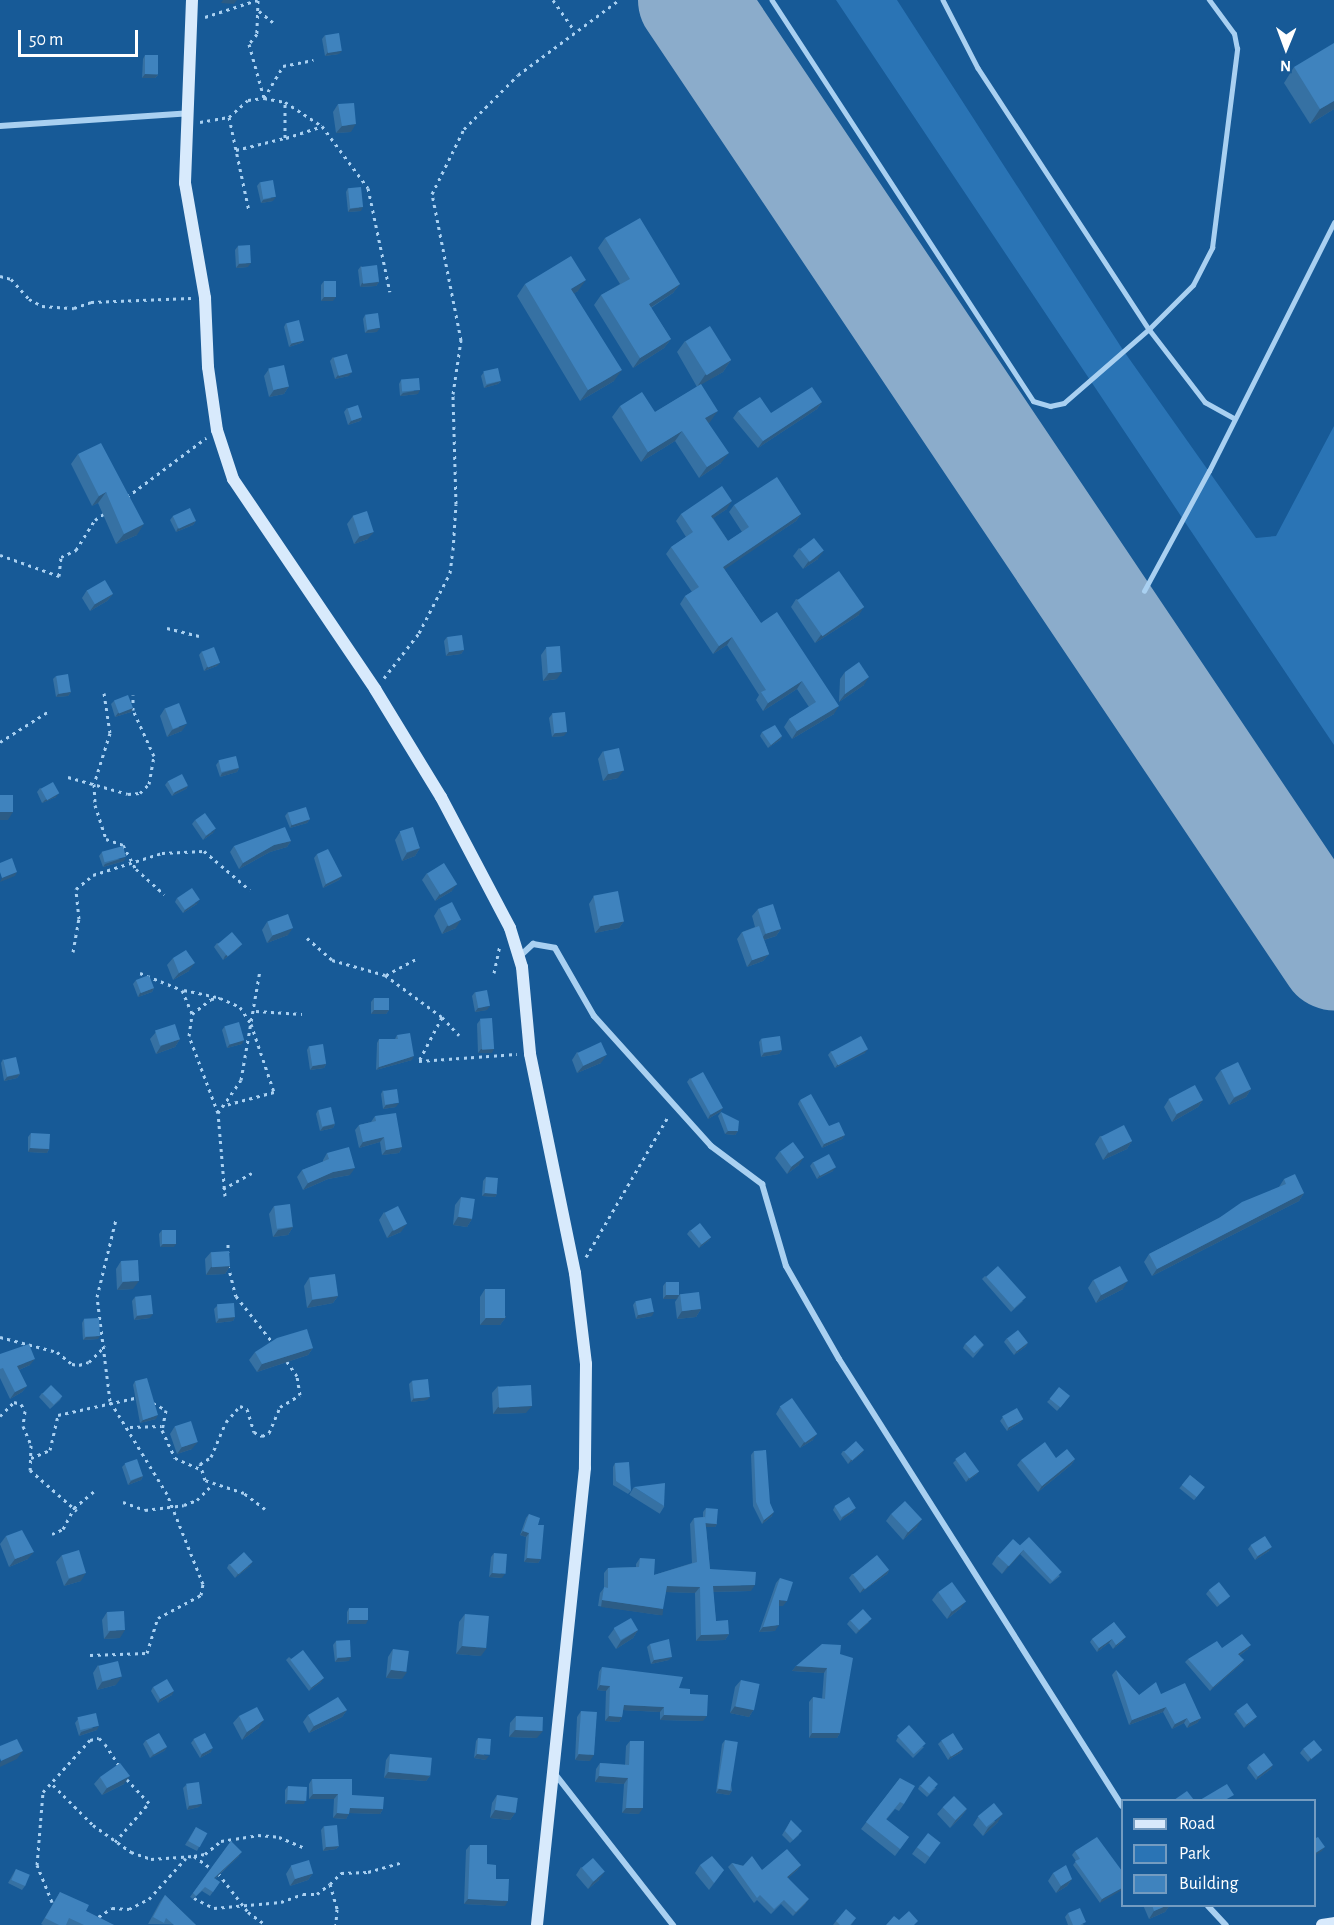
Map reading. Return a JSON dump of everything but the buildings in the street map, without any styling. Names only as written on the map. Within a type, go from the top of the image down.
[{"type":"main road","points":[[192,0],[185,183],[205,298],[208,367],[217,430],[241,495],[375,689],[441,797],[510,928],[520,956],[530,1053],[575,1273],[585,1364],[585,1458],[537,1925]]},
{"type":"main road","points":[[1322,1925],[1334,1923]]},
{"type":"street","points":[[0,126],[189,119]]},
{"type":"street","points":[[520,956],[533,944],[555,948],[594,1016],[717,1152],[762,1184],[786,1266],[839,1359],[1121,1804]]},
{"type":"street","points":[[554,1773],[673,1925]]},
{"type":"street","points":[[1210,1907],[1226,1925]]},
{"type":"lane","points":[[772,0],[1033,401],[1050,406],[1064,403],[1149,329],[1193,285],[1212,248],[1237,49],[1234,34],[1209,0]]},
{"type":"lane","points":[[943,0],[978,68],[1149,329],[1205,402],[1234,418]]},
{"type":"lane","points":[[1144,591],[1334,222]]},
{"type":"path","points":[[192,21],[258,0],[257,34],[249,44],[264,98]]},
{"type":"path","points":[[553,0],[574,30]]},
{"type":"path","points":[[375,689],[419,633],[450,573],[453,550],[456,504],[453,394],[461,340],[432,194],[464,129],[518,75],[574,30],[619,0]]},
{"type":"path","points":[[258,11],[276,25]]},
{"type":"path","points":[[264,98],[283,66],[313,60]]},
{"type":"path","points":[[189,119],[229,117],[248,100],[264,98],[285,102],[322,126],[368,188],[390,292]]},
{"type":"path","points":[[285,102],[285,138]]},
{"type":"path","points":[[229,117],[249,211]]},
{"type":"path","points":[[236,150],[322,126]]},
{"type":"path","points":[[0,276],[11,279],[29,299],[42,306],[74,308],[91,302],[205,298]]},
{"type":"path","points":[[122,501],[217,430]]},
{"type":"path","points":[[0,555],[59,576],[61,557],[76,550],[87,539],[95,520],[113,507]]},
{"type":"path","points":[[167,628],[199,636]]},
{"type":"path","points":[[104,693],[110,733],[94,784],[95,805],[106,839],[123,845],[146,881],[164,894]]},
{"type":"path","points":[[68,777],[128,794],[140,793],[149,784],[154,756],[134,710],[133,695]]},
{"type":"path","points":[[0,742],[49,711]]},
{"type":"path","points":[[73,952],[79,919],[76,889],[81,881],[133,862],[162,853],[204,851],[250,890]]},
{"type":"path","points":[[494,972],[501,940],[510,928]]},
{"type":"path","points":[[307,938],[332,960],[385,975],[442,1017],[459,1035]]},
{"type":"path","points":[[385,975],[416,959]]},
{"type":"path","points":[[218,1113],[242,1080],[251,1024],[256,1011],[260,970]]},
{"type":"path","points":[[140,973],[182,990],[220,998],[240,1007],[251,1024],[264,1052],[274,1092],[222,1106]]},
{"type":"path","points":[[182,990],[192,1014],[189,1036],[218,1113],[225,1196]]},
{"type":"path","points":[[192,1014],[211,999],[220,998]]},
{"type":"path","points":[[256,1011],[302,1014]]},
{"type":"path","points":[[442,1017],[419,1060],[530,1053]]},
{"type":"path","points":[[575,1273],[607,1227],[675,1106]]},
{"type":"path","points":[[224,1189],[252,1173]]},
{"type":"path","points":[[90,1654],[147,1653],[158,1618],[201,1595],[203,1584],[172,1505],[144,1461],[129,1427],[113,1412],[110,1401],[105,1346],[97,1297],[116,1219]]},
{"type":"path","points":[[228,1244],[228,1271],[236,1296],[275,1346]]},
{"type":"path","points":[[0,1337],[57,1352],[72,1364],[79,1365],[88,1362],[105,1346]]},
{"type":"path","points":[[265,1509],[244,1493],[206,1480],[200,1464],[211,1457],[226,1422],[240,1406],[247,1409],[254,1432],[262,1436],[269,1433],[280,1407],[300,1395],[297,1376],[282,1354]]},
{"type":"path","points":[[31,1458],[50,1450],[58,1415],[132,1396],[147,1399],[166,1410],[161,1426],[175,1458],[200,1469]]},
{"type":"path","points":[[0,1416],[14,1402],[21,1404],[24,1410],[23,1426],[31,1445],[30,1470],[75,1510]]},
{"type":"path","points":[[129,1427],[161,1426]]},
{"type":"path","points":[[123,1502],[146,1510],[197,1500],[213,1484]]},
{"type":"path","points":[[52,1534],[63,1529],[75,1510],[94,1491]]},
{"type":"path","points":[[53,1925],[52,1902],[37,1865],[44,1792],[53,1785],[82,1744],[99,1738],[127,1780],[149,1803],[115,1842]]},
{"type":"path","points":[[53,1785],[115,1842],[140,1857],[205,1854],[221,1841],[258,1835],[279,1837],[303,1847]]},
{"type":"path","points":[[86,1925],[112,1908],[129,1909],[150,1899],[188,1856]]},
{"type":"path","points":[[194,1856],[223,1876],[245,1905],[266,1925]]},
{"type":"path","points":[[194,1898],[214,1908],[290,1901],[303,1894],[317,1894],[341,1873],[368,1872],[402,1862]]},
{"type":"path","points":[[330,1884],[337,1909],[336,1925]]},
{"type":"green space","points":[[836,0],[897,0],[1123,350],[1256,538],[1276,536],[1334,426],[1334,745]]},
{"type":"runway","points":[[692,0],[1334,956]]}]
